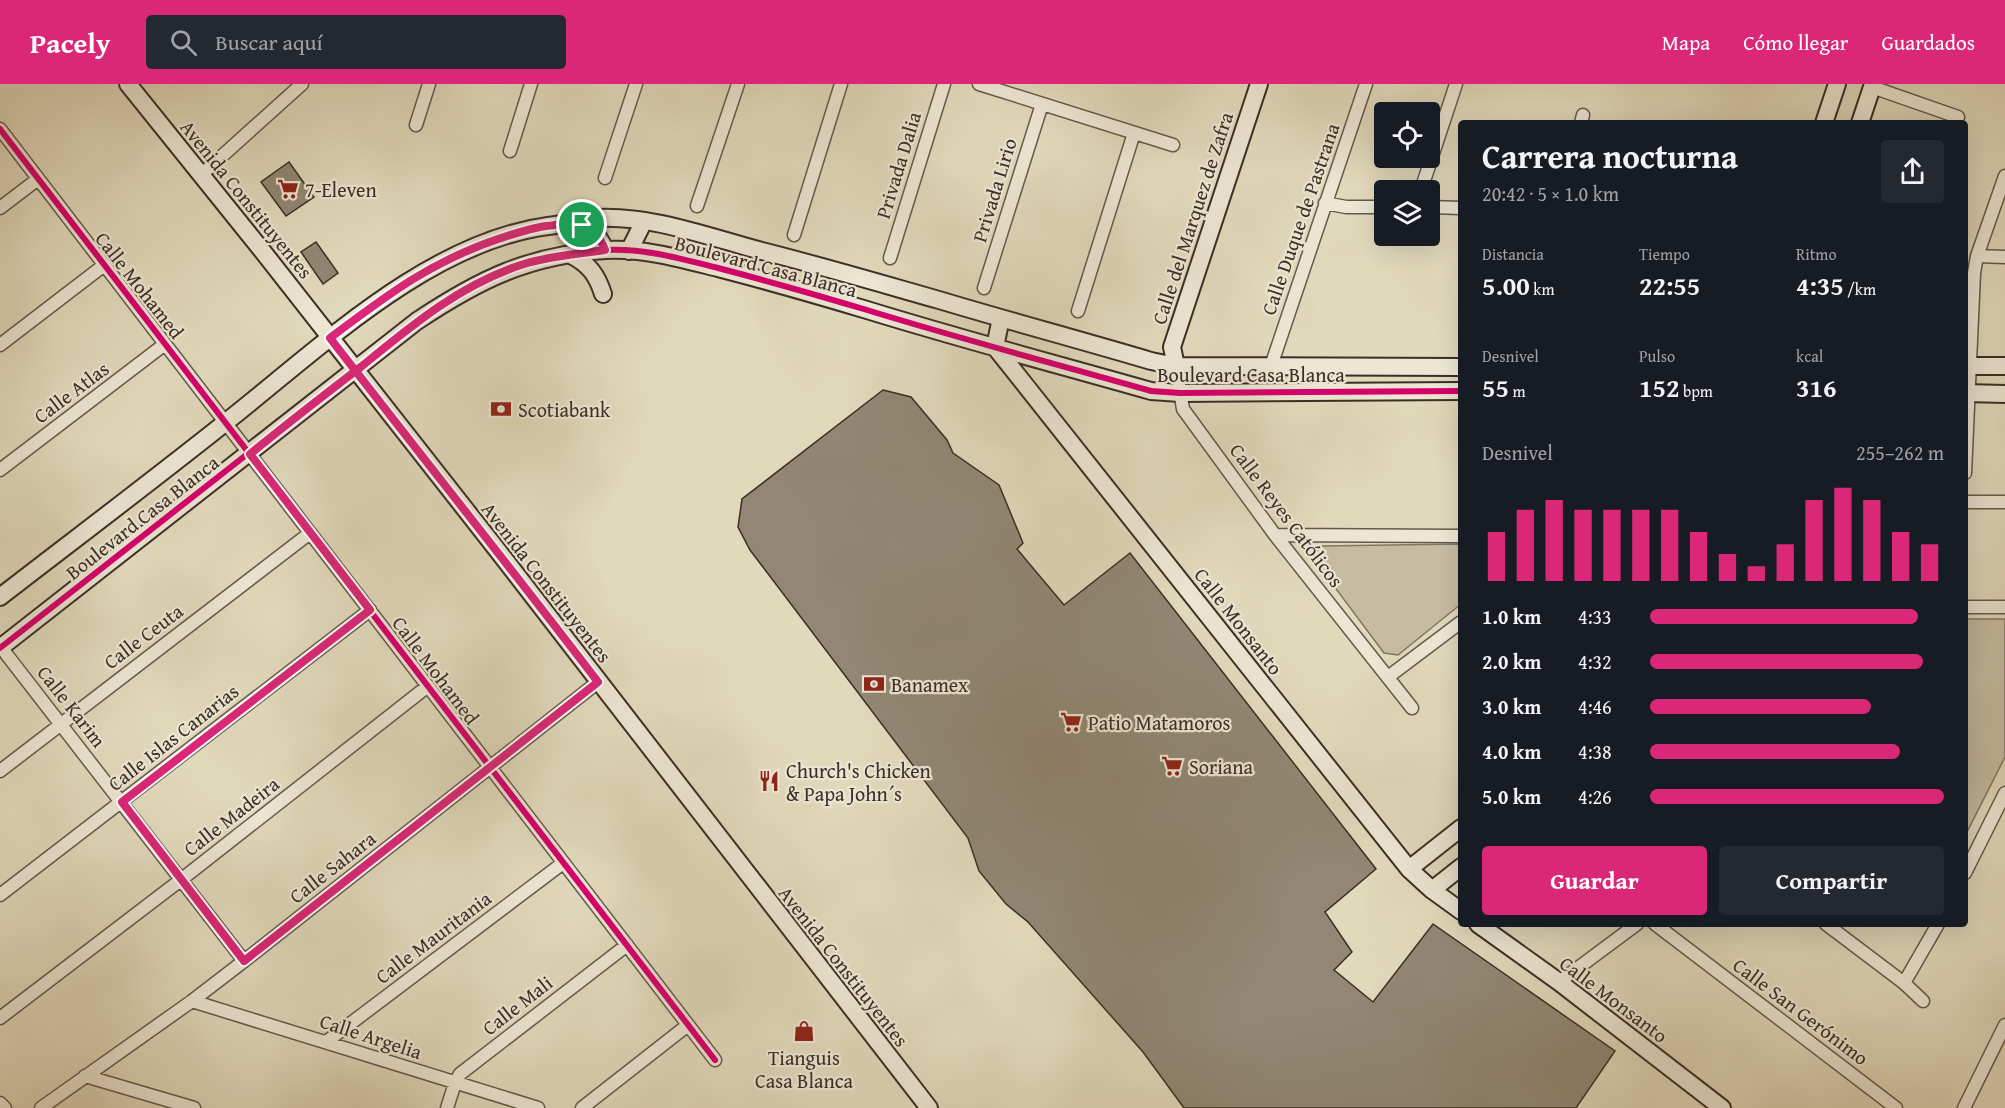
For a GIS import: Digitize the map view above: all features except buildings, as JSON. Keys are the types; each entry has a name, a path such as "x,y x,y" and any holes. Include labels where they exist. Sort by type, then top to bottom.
{"street":[{"name":"Avenida Constituyentes","path":"128,84 356,370 928,1108"},
{"path":"201,174 302,84"},
{"path":"416,125 429,84"},
{"path":"510,151 531,84"},
{"path":"605,178 636,84"},
{"path":"697,206 738,84"},
{"path":"794,235 841,84"},
{"name":"Privada Dalia","path":"890,258 944,84"},
{"path":"979,84 1173,145"},
{"name":"Calle del Marquez de Zafra","path":"1176,366 1172,347 1258,84"},
{"name":"Calle Duque de Pastrana","path":"1271,366 1366,84"},
{"path":"1424,180 1456,84"},
{"path":"1825,120 1837,84"},
{"path":"1861,120 1872,86 1958,117"},
{"name":"Privada Lirio","path":"984,288 1042,104"},
{"name":"Calle Mohamed","path":"0,129 715,1060"},
{"path":"1078,311 1134,133"},
{"path":"1968,353 1977,256 2005,176"},
{"path":"0,208 38,179"},
{"path":"1325,203 1346,207 1374,207"},
{"path":"1440,207 1458,208"},
{"name":"Boulevard Casa Blanca","path":"0,597 401,285 449,259 517,233 568,221 598,218 644,221 788,257 1151,361 1176,366 1458,367"},
{"path":"568,221 594,231 605,250"},
{"path":"629,251 644,221"},
{"name":"Boulevard Casa Blanca","path":"0,647 250,454 417,321 456,295 486,279 525,264 571,255 605,250 682,259 777,283 1151,391 1180,393 1458,392"},
{"path":"571,255 583,261 592,270 603,294"},
{"path":"1977,256 2005,257"},
{"path":"0,345 104,266"},
{"path":"994,347 1001,318"},
{"name":"Calle Atlas","path":"0,470 165,344"},
{"name":"Calle Monsanto","path":"994,347 1409,869 1458,909"},
{"name":"Calle Reyes Católicos","path":"1176,366 1184,409 1275,535 1412,708"},
{"path":"1327,392 1328,366"},
{"path":"1968,366 2005,366"},
{"path":"1968,393 2005,394"},
{"path":"1968,501 2005,502"},
{"name":"Calle Ceuta","path":"0,771 310,533"},
{"path":"1275,535 1458,536"},
{"path":"1968,608 2005,608"},
{"name":"Calle Islas Canarias","path":"0,895 370,610"},
{"path":"1388,677 1458,624"},
{"name":"Calle Karim","path":"0,647 244,961"},
{"name":"Calle Sahara","path":"41,1108 192,1001 598,682"},
{"name":"Calle Madeira","path":"0,1018 428,686"},
{"path":"1968,867 2005,794"},
{"path":"1409,869 1458,830"},
{"name":"Calle Mauritania","path":"326,1042 563,863"},
{"path":"1432,890 1458,869"},
{"name":"Calle Monsanto","path":"1482,927 1559,982 1722,1108"},
{"path":"1559,982 1632,927"},
{"name":"Calle San Gerónimo","path":"1659,927 1896,1108"},
{"path":"1830,927 1923,1000"},
{"path":"1904,983 1936,927"},
{"name":"Calle Mali","path":"447,1108 460,1074 627,945"},
{"name":"Calle Argelia","path":"192,1001 538,1108"},
{"path":"582,1108 688,1025"},
{"path":"1964,1108 2005,1025"},
{"path":"85,1076 194,1108"},
{"path":"0,1103 4,1108"}],"shaded area":[{"path":"1458,544 1458,606 1398,655 1384,653 1316,562 1314,555 1320,546"},
{"path":"1968,619 2005,619 2005,757 1968,830"}],"cycle path":[{"path":"0,129 715,1060"},
{"path":"0,648 417,321 484,281 553,257 620,250 691,261 1151,391 1180,393 1458,391"}],"place":[{"name":"7-Eleven","path":"288,189"},
{"name":"Scotiabank","path":"501,409"},
{"name":"Banamex","path":"874,684"},
{"name":"Patio Matamoros","path":"1071,722"},
{"name":"Soriana","path":"1172,766"},
{"name":"Church's Chicken & Papa John´s","path":"769,781"},
{"name":"Tianguis Casa Blanca","path":"804,1031"}],"route":[{"path":"582,225 568,221 543,226 483,244 459,254 401,285 330,338 356,370 498,552 598,682 244,961 122,802 370,610 250,454 356,370 417,321 456,295 486,279 525,264 605,250 594,231 582,225"}]}
